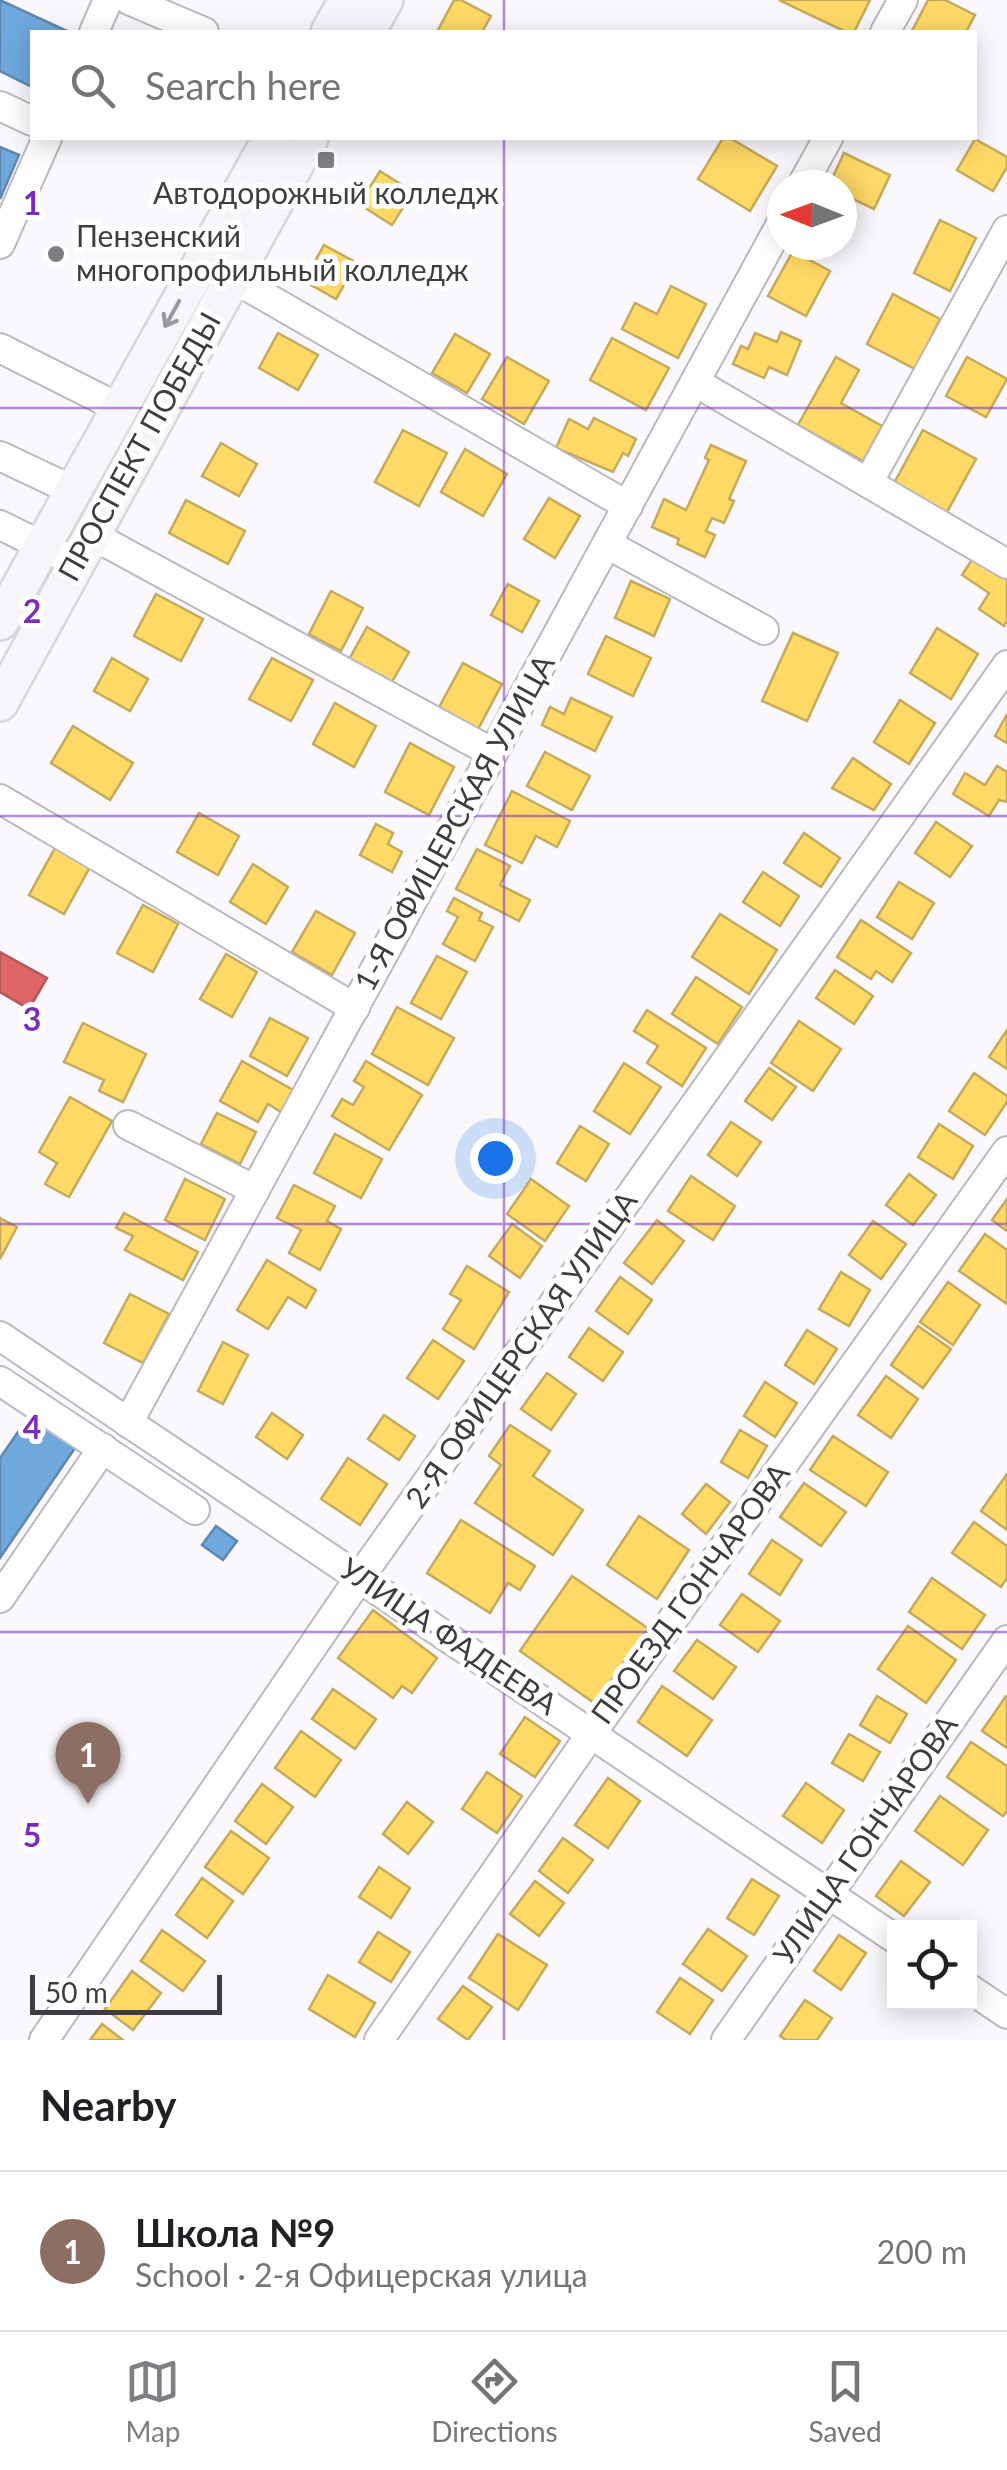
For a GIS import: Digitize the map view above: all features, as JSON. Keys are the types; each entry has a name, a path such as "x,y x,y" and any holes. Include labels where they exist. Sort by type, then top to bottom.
{"main road":[{"path":"330,30 347,0"},
{"path":"368,30 385,0"},
{"name":"ПРОСПЕКТ ПОБЕДЫ","path":"0,622 270,140"},
{"name":"ПРОСПЕКТ ПОБЕДЫ","path":"0,704 309,140"}],"street":[{"path":"95,30 108,0"},
{"path":"129,0 199,30"},
{"path":"886,30 903,0"},
{"path":"0,106 30,120"},
{"path":"0,244 46,140"},
{"path":"810,170 827,140"},
{"path":"868,483 1007,230"},
{"name":"1-Я ОФИЦЕРСКАЯ УЛИЦА","path":"128,1423 767,250"},
{"path":"233,278 628,506"},
{"path":"0,348 120,408"},
{"path":"695,382 1007,564"},
{"path":"0,456 74,490"},
{"path":"0,525 43,546 85,549 493,754"},
{"path":"607,544 764,630"},
{"name":"2-Я ОФИЦЕРСКАЯ УЛИЦА","path":"44,2040 360,1577 1007,665"},
{"path":"0,798 355,1008"},
{"path":"128,1125 256,1190"},
{"name":"ПРОЕЗД ГОНЧАРОВА","path":"379,2040 591,1734 1007,1151"},
{"name":"УЛИЦА ФАДЕЕВА","path":"0,1336 887,1933"},
{"path":"0,1381 195,1510"},
{"path":"0,1598 102,1448"},
{"name":"УЛИЦА ГОНЧАРОВА","path":"726,2040 1007,1640"},
{"path":"977,1994 1007,2014"}],"building: Homes":[{"path":"454,0 491,16 483,30 438,30"},
{"path":"779,0 870,0 855,30 842,30"},
{"path":"928,0 945,0 975,15 967,30 913,30"},
{"path":"722,140 733,140 777,166 767,170 767,183 750,211 698,179"},
{"path":"974,140 1007,157 1007,167 993,191 957,170"},
{"path":"844,153 890,175 874,209 857,201 857,170 836,170"},
{"path":"380,171 413,192 392,225 359,204"},
{"path":"940,220 976,238 950,291 914,273"},
{"path":"324,245 357,263 336,299 304,281"},
{"path":"788,260 810,260 830,271 806,316 768,296"},
{"path":"671,286 706,304 678,358 622,329 635,303 657,314"},
{"path":"893,294 940,319 915,369 867,344"},
{"path":"781,332 801,341 787,375 769,367 764,378 733,364 741,346 748,349 755,333 777,342"},
{"path":"278,333 318,355 298,390 259,368"},
{"path":"455,334 490,354 467,393 432,373"},
{"path":"612,338 669,368 646,410 590,380"},
{"path":"507,357 549,381 524,424 482,399"},
{"path":"836,357 859,370 841,403 882,426 863,461 798,425"},
{"path":"967,357 1007,379 986,417 946,396"},
{"path":"594,418 636,439 628,456 623,453 613,472 556,448 569,419 588,429"},
{"path":"403,430 447,453 419,506 375,482"},
{"path":"923,430 976,459 946,514 893,485"},
{"path":"221,443 257,464 239,496 202,476"},
{"path":"711,445 746,461 729,499 734,501 724,523 712,518 706,531 715,535 705,557 652,527 664,499 686,510 709,460 705,458"},
{"path":"465,449 507,474 483,516 441,492"},
{"path":"549,498 580,516 555,558 524,539"},
{"path":"186,500 245,531 228,564 169,533"},
{"path":"977,552 1007,572 1004,626 979,609 989,593 962,575"},
{"path":"631,581 670,599 654,636 615,618"},
{"path":"508,584 539,601 522,632 491,615"},
{"path":"331,591 363,608 341,651 309,634"},
{"path":"156,594 203,619 181,661 134,636"},
{"path":"367,627 409,652 389,687 347,663"},
{"path":"937,628 978,654 951,699 910,673"},
{"path":"793,633 838,653 807,721 762,701"},
{"path":"606,636 651,658 633,696 588,674"},
{"path":"112,658 148,679 130,711 94,691"},
{"path":"272,658 313,680 291,721 249,699"},
{"path":"463,663 502,684 476,733 437,711"},
{"path":"571,698 612,717 595,751 542,725 550,707 564,714"},
{"path":"900,700 935,723 909,764 874,742"},
{"path":"335,703 376,726 354,767 313,744"},
{"path":"1007,714 1007,743 995,736"},
{"path":"73,726 133,763 110,800 51,763"},
{"path":"410,743 454,767 429,815 385,792"},
{"path":"545,752 590,776 572,810 527,786"},
{"path":"853,758 891,784 874,810 832,788"},
{"path":"997,766 1007,772 1007,802 999,800 989,816 953,794 965,773 985,785"},
{"path":"512,791 570,821 557,847 536,836 522,863 485,845"},
{"path":"199,813 239,836 218,875 177,852"},
{"path":"936,822 972,846 950,877 915,853"},
{"path":"376,824 393,833 388,844 402,852 392,872 360,855"},
{"path":"804,833 840,858 821,887 784,863"},
{"path":"55,848 90,867 64,914 29,895"},
{"path":"477,849 510,866 500,885 530,900 519,921 456,889"},
{"path":"253,864 288,887 266,924 230,902"},
{"path":"763,872 799,896 780,926 743,902"},
{"path":"899,882 934,903 912,939 877,917"},
{"path":"454,898 482,913 479,920 493,927 475,961 443,944 458,917 447,911"},
{"path":"143,905 178,924 153,972 117,953"},
{"path":"316,911 355,933 332,975 292,952"},
{"path":"720,914 777,950 749,994 692,957"},
{"path":"861,920 911,953 892,982 876,971 871,979 837,957"},
{"path":"226,954 257,972 232,1017 200,999"},
{"path":"437,956 467,972 441,1019 411,1003"},
{"path":"835,970 873,996 854,1024 816,998"},
{"path":"696,977 742,1007 718,1044 672,1014"},
{"path":"397,1007 454,1038 428,1085 372,1054"},
{"path":"647,1010 706,1048 682,1086 647,1063 658,1046 634,1031"},
{"path":"270,1018 308,1038 287,1076 250,1056"},
{"path":"799,1021 841,1049 813,1091 771,1063"},
{"path":"83,1023 146,1054 123,1102 99,1091 104,1080 64,1062"},
{"path":"1007,1030 1007,1069 989,1057"},
{"path":"242,1061 293,1090 281,1112 268,1104 258,1122 220,1101"},
{"path":"366,1061 422,1095 389,1150 332,1116 342,1099 353,1105 364,1087 354,1081"},
{"path":"624,1063 661,1087 630,1134 594,1111"},
{"path":"769,1068 796,1087 772,1120 745,1101"},
{"path":"974,1073 1007,1096 985,1135 949,1111"},
{"path":"70,1097 112,1121 69,1197 45,1184 57,1163 39,1152"},
{"path":"217,1113 256,1132 240,1164 201,1144"},
{"path":"731,1122 761,1142 737,1176 708,1155"},
{"path":"939,1124 973,1146 953,1179 918,1157"},
{"path":"580,1126 609,1144 586,1181 557,1163"},
{"path":"335,1134 382,1159 361,1198 314,1173"},
{"path":"909,1174 936,1195 913,1225 886,1205"},
{"path":"691,1176 735,1206 713,1240 668,1211"},
{"path":"185,1179 225,1199 205,1240 165,1220"},
{"path":"531,1179 569,1206 545,1241 507,1214"},
{"path":"294,1185 335,1206 327,1221 341,1229 320,1270 289,1253 301,1230 277,1218"},
{"path":"1007,1199 1007,1231 992,1220"},
{"path":"124,1213 198,1252 183,1280 125,1250 133,1236 116,1228"},
{"path":"0,1218 17,1227 0,1259"},
{"path":"657,1220 684,1241 652,1284 624,1263"},
{"path":"873,1221 906,1244 881,1279 849,1255"},
{"path":"512,1224 542,1246 520,1278 489,1256"},
{"path":"985,1234 1007,1250 1007,1304 959,1271"},
{"path":"267,1260 316,1290 306,1308 288,1297 268,1329 237,1310"},
{"path":"467,1266 509,1292 474,1349 443,1329 461,1300 450,1294"},
{"path":"841,1272 870,1290 849,1326 819,1309"},
{"path":"620,1277 652,1300 628,1334 596,1311"},
{"path":"948,1282 980,1305 953,1345 920,1322"},
{"path":"130,1294 169,1314 143,1363 104,1343"},
{"path":"918,1326 951,1349 923,1388 891,1365"},
{"path":"589,1328 623,1352 603,1381 569,1357"},
{"path":"807,1330 837,1349 814,1384 785,1365"},
{"path":"433,1340 464,1361 438,1399 407,1378"},
{"path":"223,1342 248,1355 223,1404 198,1391"},
{"path":"547,1373 576,1394 551,1430 521,1409"},
{"path":"886,1376 918,1399 891,1438 858,1415"},
{"path":"765,1382 797,1403 775,1437 744,1416"},
{"path":"272,1413 303,1435 287,1459 256,1437"},
{"path":"384,1415 415,1436 399,1460 368,1439"},
{"path":"510,1425 550,1451 533,1476 583,1510 553,1555 475,1503 501,1465 489,1456"},
{"path":"740,1430 767,1446 748,1478 721,1462"},
{"path":"833,1436 888,1472 866,1506 810,1470"},
{"path":"348,1458 387,1484 360,1525 321,1499"},
{"path":"1007,1474 1007,1530 981,1511"},
{"path":"804,1483 846,1512 821,1546 780,1517"},
{"path":"706,1484 730,1502 706,1534 682,1514"},
{"path":"639,1516 689,1550 657,1599 607,1565"},
{"path":"461,1520 535,1566 520,1590 508,1583 490,1613 427,1573"},
{"path":"974,1522 1007,1546 1007,1578 1001,1587 952,1553"},
{"path":"772,1540 802,1560 780,1595 749,1574"},
{"path":"572,1576 649,1629 597,1705 520,1651"},
{"path":"932,1578 985,1615 962,1649 909,1612"},
{"path":"742,1594 780,1621 758,1652 720,1625"},
{"path":"373,1610 437,1658 412,1693 402,1686 393,1698 338,1658"},
{"path":"908,1626 956,1660 926,1703 878,1669"},
{"path":"697,1640 736,1667 713,1699 674,1671"},
{"path":"662,1686 712,1720 687,1756 638,1722"},
{"path":"333,1689 376,1719 355,1749 312,1719"},
{"path":"877,1696 907,1714 890,1743 860,1725"},
{"path":"1007,1696 1007,1748 982,1731"},
{"path":"525,1717 560,1741 535,1777 500,1754"},
{"path":"301,1731 341,1760 315,1797 275,1768"},
{"path":"849,1734 880,1752 863,1781 832,1763"},
{"path":"971,1742 1007,1766 1007,1811 1003,1816 947,1777"},
{"path":"487,1772 522,1796 497,1833 462,1809"},
{"path":"608,1778 640,1801 608,1848 575,1825"},
{"path":"806,1783 844,1810 822,1843 783,1816"},
{"path":"262,1784 293,1807 266,1844 235,1821"},
{"path":"940,1796 988,1830 963,1865 915,1831"},
{"path":"407,1802 433,1822 408,1854 383,1834"},
{"path":"231,1831 269,1858 243,1894 205,1867"},
{"path":"563,1838 593,1860 568,1893 539,1871"},
{"path":"901,1861 930,1882 904,1916 876,1896"},
{"path":"379,1867 410,1888 391,1918 359,1897"},
{"path":"202,1878 233,1901 207,1938 176,1915"},
{"path":"752,1879 779,1896 754,1935 727,1918"},
{"path":"535,1881 564,1903 539,1936 510,1914"},
{"path":"708,1929 747,1956 722,1991 683,1964"},
{"path":"162,1930 205,1961 183,1991 141,1961"},
{"path":"378,1932 410,1952 391,1982 359,1962"},
{"path":"498,1934 547,1965 518,2010 469,1978"},
{"path":"839,1935 866,1953 841,1990 814,1971"},
{"path":"132,1971 161,1993 133,2030 105,2009"},
{"path":"328,1975 375,2003 355,2037 309,2009"},
{"path":"680,1978 713,2000 690,2034 657,2012"},
{"path":"463,1986 492,2007 468,2040 438,2019"},
{"path":"805,2000 832,2018 817,2040 786,2040 780,2036"},
{"path":"102,2024 123,2040 90,2040"}],"building: Shops":[{"path":"0,952 47,978 29,1009 0,992"}],"building: Schools":[{"path":"0,0 65,30 30,30 30,86 0,71"},
{"path":"0,147 19,155 0,199"},
{"path":"31,1413 77,1445 0,1558 0,1458"},
{"path":"216,1526 237,1541 223,1560 202,1545"}],"place":[{"name":"Автодорожный колледж","path":"326,160"},
{"name":"Пензенский многопрофильный колледж","path":"56,254"},
{"name":"Школа №9","path":"88,1804"}]}
